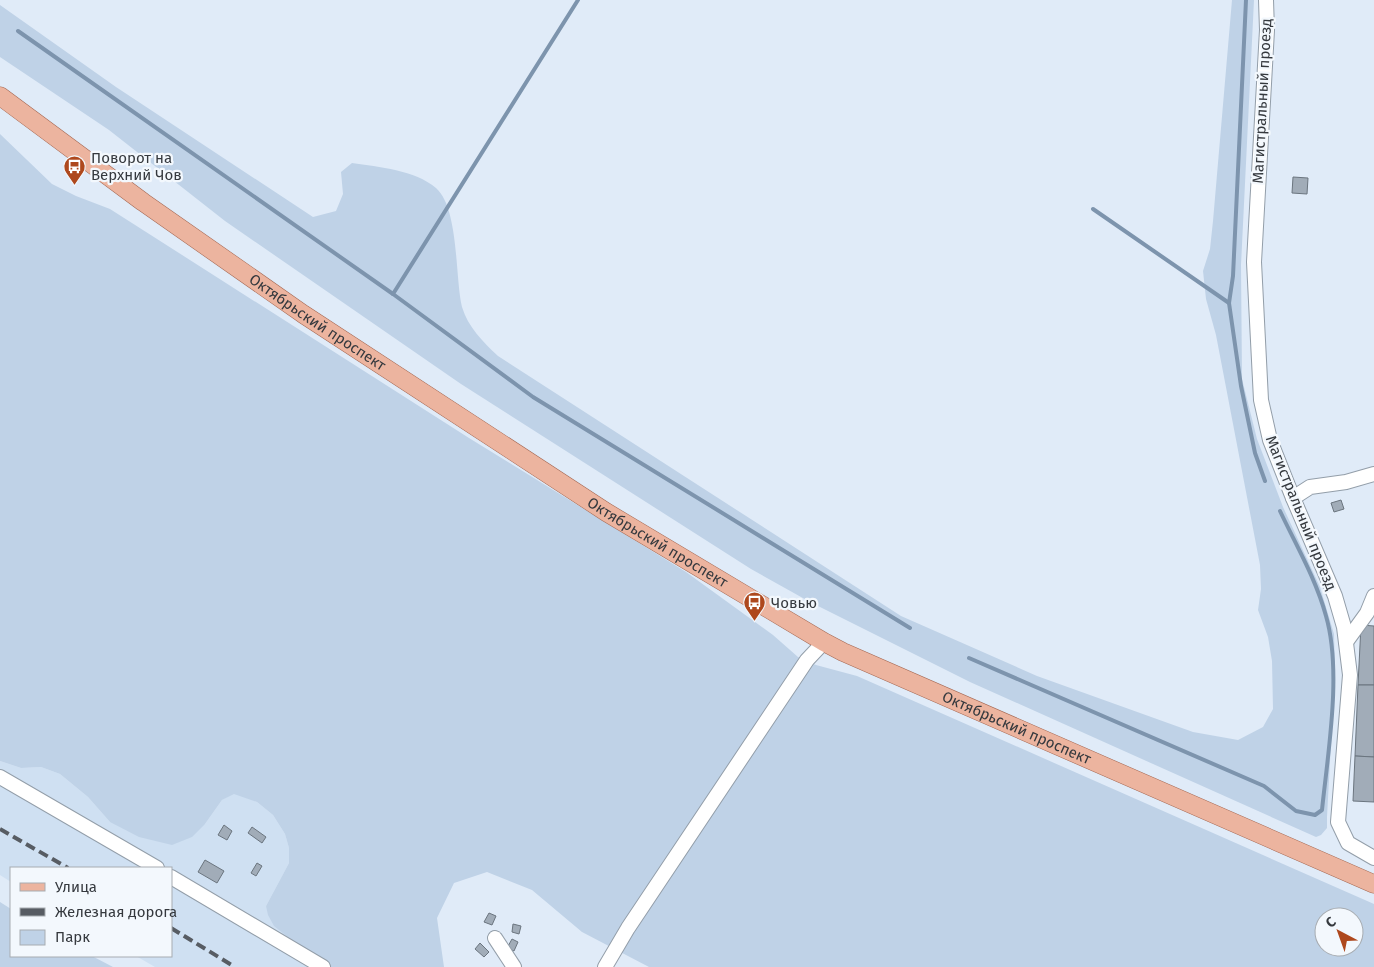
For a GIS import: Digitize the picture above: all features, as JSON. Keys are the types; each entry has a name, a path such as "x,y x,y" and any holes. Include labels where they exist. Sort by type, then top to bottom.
{"main road":[{"name":"Октябрьский проспект","path":"0,96 143,202 303,314 606,512 824,642 1373,881"}],"street":[{"name":"Магистральный проезд","path":"1266,0 1254,262 1261,400 1270,440 1335,596 1344,627 1350,674 1338,822 1348,843 1374,858"},
{"path":"1293,498 1310,488 1346,482 1374,474"},
{"path":"1346,642 1367,613 1374,596"},
{"path":"605,967 628,928 807,660 824,642"},
{"path":"0,777 155,867"},
{"path":"172,877 323,967"},
{"path":"495,938 514,967"}],"shaded area":[{"path":"0,761 21,768 41,767 60,774 88,797 110,822 205,824 222,800 234,793 257,802 273,815 285,834 289,848 289,863 266,906 309,954 330,967 155,967 138,957 172,957 172,867 10,867 10,881 0,875"}],"green space":[{"path":"1232,0 1254,0 1241,265 1242,379 1257,439 1283,507 1320,587 1334,634 1335,668 1327,828 1321,835 1316,837 970,682 810,602 751,569 461,384 225,221 109,130 0,57 0,5 116,87 313,217 336,211 343,194 341,172 352,163 396,170 418,177 436,188 449,211 455,244 462,307 468,321 477,334 498,356 901,616 1037,676 1193,732 1238,740 1263,727 1273,709 1272,661 1268,637 1258,610 1261,589 1260,565 1216,335 1206,299 1203,271 1210,249 1213,221"},
{"path":"0,134 52,184 76,196 110,209 469,438 686,572 773,635 798,657 816,665 857,676 1374,904 1374,967 649,967 582,932 532,890 487,872 454,883 437,918 444,967 330,967 309,954 274,926 268,915 266,906 289,863 289,848 285,834 273,815 257,802 234,794 222,800 205,824 192,837 172,845 139,837 110,822 88,797 60,774 41,767 21,768 0,761"},
{"path":"0,902 10,908 10,957 94,957 113,967 0,967"}],"building":[{"path":"1293,177 1308,178 1307,194 1292,193"},
{"path":"1341,500 1344,509 1334,512 1331,503"},
{"path":"1361,625 1374,626 1374,685 1358,685"},
{"path":"1358,685 1374,685 1374,757 1355,756"},
{"path":"1355,756 1374,757 1374,802 1353,801"},
{"path":"224,825 232,831 227,840 218,835"},
{"path":"252,827 266,837 262,843 248,833"},
{"path":"205,860 224,871 217,883 198,872"},
{"path":"257,863 262,866 256,876 251,873"},
{"path":"489,913 496,916 492,925 484,922"},
{"path":"513,924 521,926 519,934 512,932"},
{"path":"512,939 518,942 514,951 507,948"},
{"path":"480,943 489,952 484,957 475,949"}],"waterway":[{"path":"393,294 578,0"},
{"path":"1246,0 1233,276 1229,303 1241,386 1255,453 1265,481"},
{"path":"18,31 393,294 533,397 910,628"},
{"path":"1093,209 1229,303"},
{"path":"969,658 1264,786 1296,811 1315,815 1322,810 1330,738 1333,686 1331,638 1317,589 1280,511"}],"railway":[{"path":"0,829 66,867"},
{"path":"172,929 235,967"}],"place":[{"name":"Поворот на Верхний Чов","path":"75,186"},
{"name":"Човью","path":"755,622"}]}
